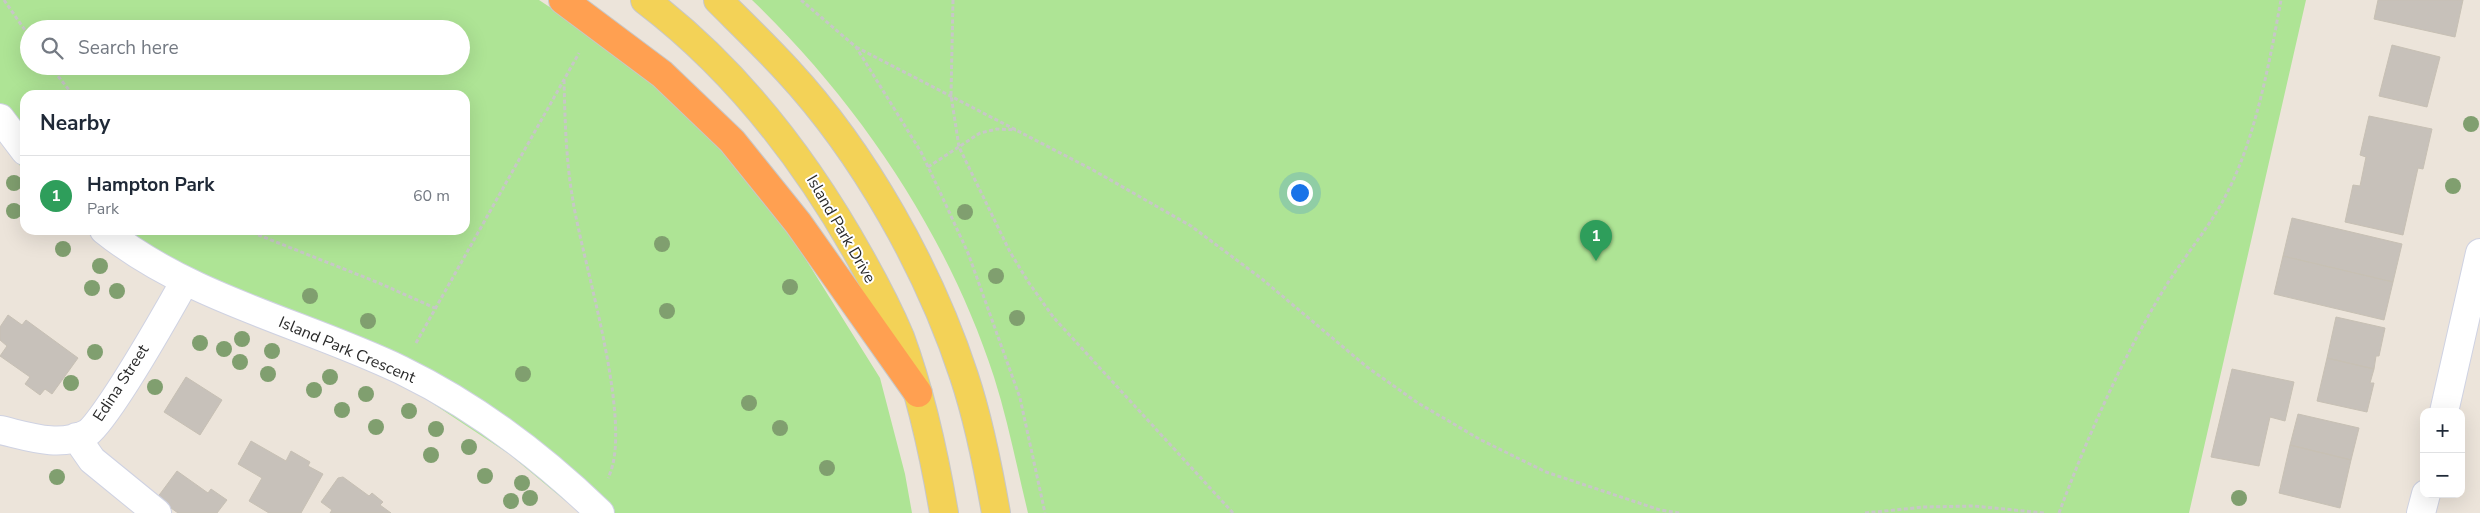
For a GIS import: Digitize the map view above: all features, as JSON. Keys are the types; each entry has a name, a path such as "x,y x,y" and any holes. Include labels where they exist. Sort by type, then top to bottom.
{"highway":[{"path":"562,0 662,74 732,141 804,230 918,392"}],"main road":[{"name":"Island Park Drive","path":"645,0 689,36 765,115 794,151 840,222 871,278 899,336 918,392 944,513"},
{"path":"718,0 788,70 821,110 848,148 903,236 928,286 964,376 977,419 996,513"}],"street":[{"path":"0,118 20,144"},
{"name":"Island Park Crescent","path":"111,235 140,256 185,281 400,370 504,434 597,510"},
{"path":"2445,408 2480,253"},
{"name":"Edina Street","path":"76,438 87,434 108,407 185,281"},
{"path":"0,430 43,441 76,438 92,460 158,513"},
{"path":"2421,513 2425,498"}],"path":[{"path":"4,0 20,23"},
{"path":"802,0 856,47 1093,170 1191,226 1262,279 1367,367 1418,403 1482,440 1546,472 1651,507 1680,513"},
{"path":"953,0 951,95 959,147 1010,252 1029,284 1054,318 1233,513"},
{"path":"2059,513 2099,416 2132,345 2162,292 2208,227 2230,189 2261,95 2281,0"},
{"path":"400,370 583,46"},
{"path":"856,47 891,102 928,168 968,253 1016,389 1031,443 1045,513"},
{"path":"57,75 69,90"},
{"path":"564,80 566,140 573,202 611,385 616,422 616,450 612,470 597,510"},
{"path":"928,168 980,133 997,130 1017,130"},
{"path":"259,235 379,282 436,308"},
{"path":"1865,513 1924,507 1974,506 2044,513"}],"green space":[{"path":"0,0 539,0 586,31 652,83 721,150 788,231 880,378 905,474 912,513 580,513 509,454 429,401 390,379 130,265 90,235 470,235 470,90 20,90 20,166 0,141"},
{"path":"752,0 2306,0 2189,513 1028,513 994,377 975,324 952,273 925,222 896,174 828,82"}],"building":[{"path":"2378,0 2463,0 2455,37 2374,19"},
{"path":"2392,45 2440,57 2427,107 2379,96"},
{"path":"2369,116 2432,129 2423,169 2418,168 2403,235 2345,222 2353,185 2360,186 2366,157 2360,155"},
{"path":"2292,218 2402,244 2393,282 2283,256"},
{"path":"2283,256 2393,282 2384,320 2274,294"},
{"path":"8,315 22,325 26,320 78,358 52,394 45,389 40,395 25,384 30,377 0,356 7,346 0,340 0,327"},
{"path":"2336,317 2385,328 2374,369 2327,358"},
{"path":"2327,358 2374,369 2370,383 2374,383 2367,412 2317,401"},
{"path":"2232,369 2294,382 2285,421 2270,417 2259,466 2211,457"},
{"path":"186,377 222,400 200,435 164,412"},
{"path":"2298,414 2359,428 2351,460 2290,445"},
{"path":"251,441 286,461 291,451 310,462 308,466 323,474 301,513 269,513 249,501 262,478 238,464"},
{"path":"2290,445 2351,460 2340,508 2279,493"},
{"path":"177,471 208,493 211,489 227,500 217,513 178,513 157,498"},
{"path":"343,477 369,496 372,493 383,502 380,505 391,513 330,513 332,510 321,502 338,478"}],"place":[{"name":"Hampton Park","path":"1596,261"}]}
